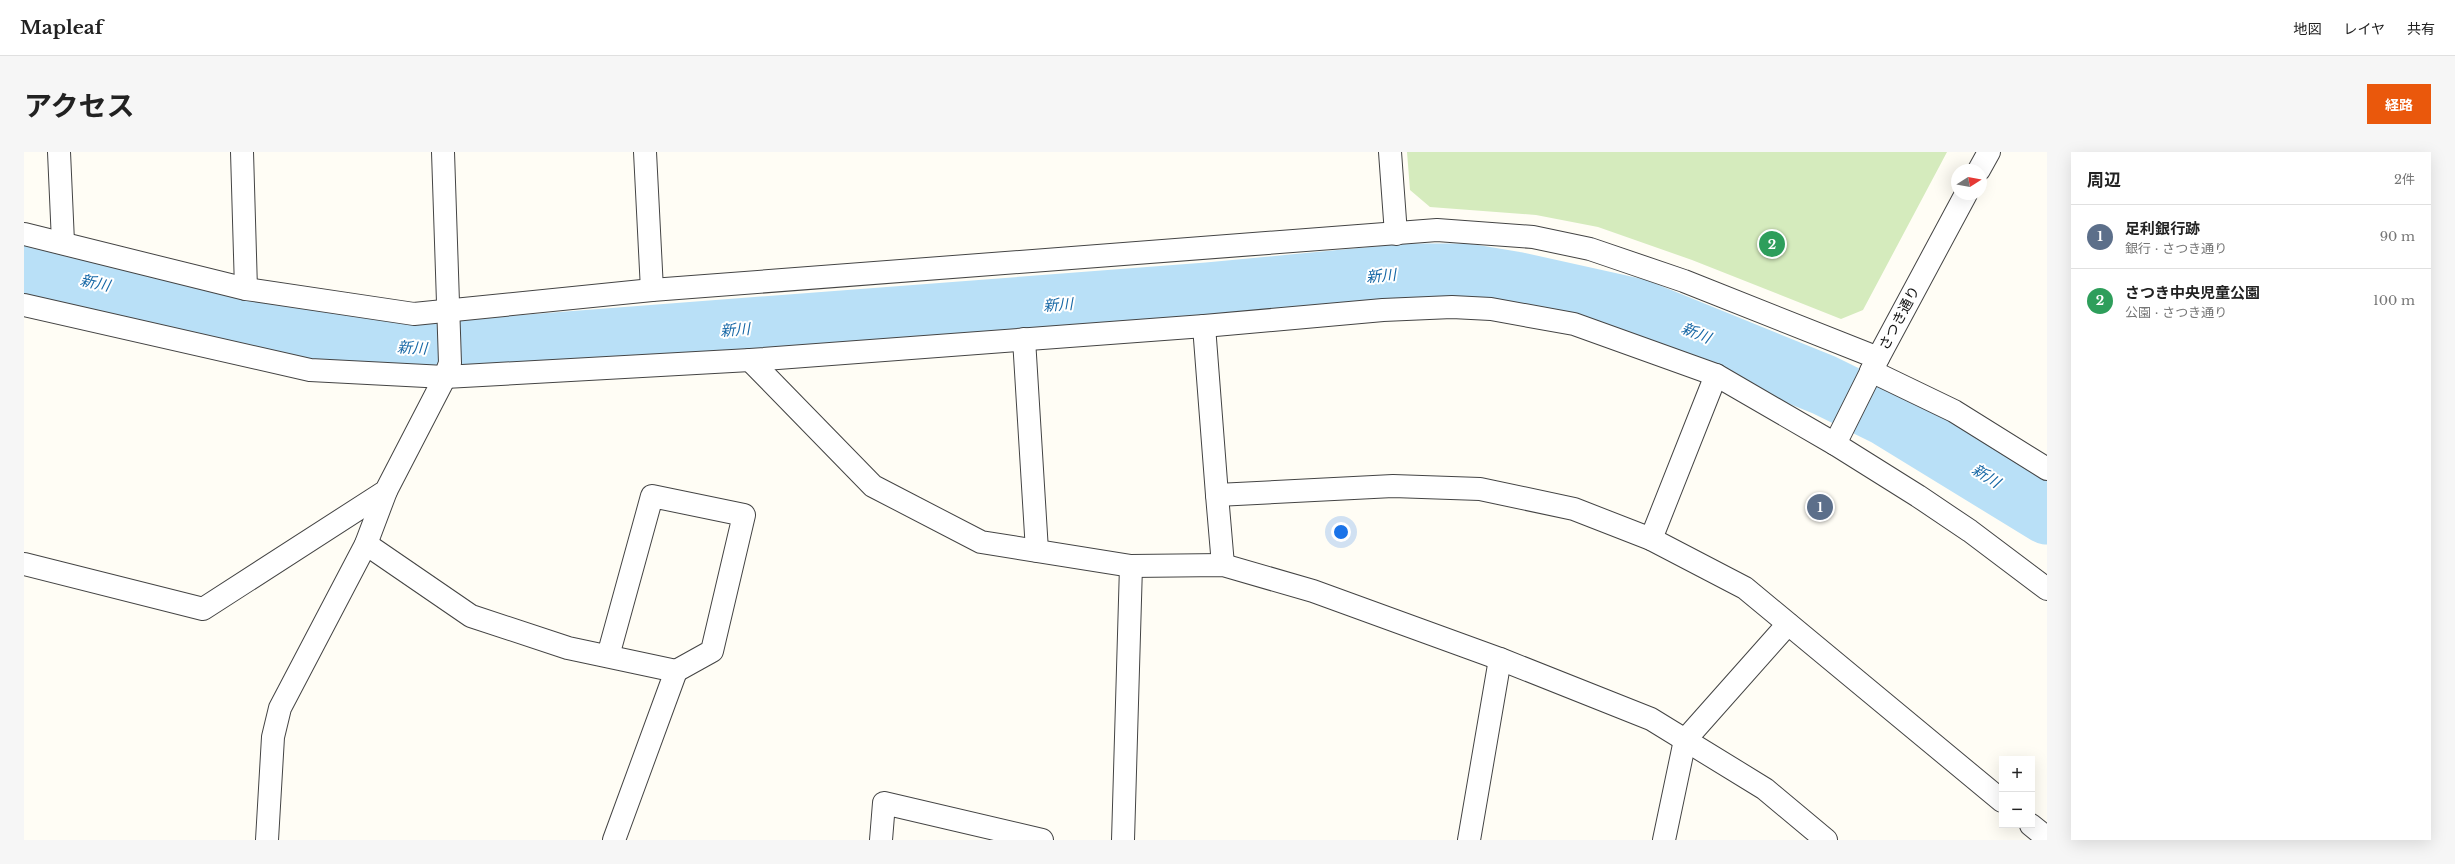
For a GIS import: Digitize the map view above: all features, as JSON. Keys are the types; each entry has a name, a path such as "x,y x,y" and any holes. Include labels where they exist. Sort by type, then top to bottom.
{"street":[{"path":"59,152 63,242"},
{"path":"242,152 246,289"},
{"path":"267,840 273,737 280,708 366,544 386,491 448,370 450,310 443,152"},
{"path":"645,152 652,290"},
{"path":"1390,152 1396,234"},
{"path":"1982,164 1989,152"},
{"name":"さつき通り","path":"1835,444 1871,372 1963,200"},
{"path":"24,234 63,242 246,289 414,314 652,290 1437,230 1469,231 1533,237 1590,249 1684,281 1871,372 1954,410 2045,464"},
{"path":"24,305 310,370 448,370 750,360 1204,326 1383,310 1452,307 1491,309 1574,324 1716,376 1835,444 1970,531 2047,589"},
{"path":"1204,326 1223,566"},
{"path":"1024,339 1037,551"},
{"path":"750,360 873,486 981,542 1131,566 1223,566 1313,592 1500,659 1651,719 1765,789 1826,840"},
{"path":"1651,539 1716,376"},
{"path":"1217,495 1393,486 1480,489 1574,509 1651,539 1745,588 1999,799"},
{"path":"24,564 203,609 386,491"},
{"path":"608,656 652,496 744,515 712,650 676,671 614,840"},
{"path":"366,544 471,616 568,648 676,671"},
{"path":"1123,840 1131,566"},
{"path":"1664,840 1685,740 1788,624"},
{"path":"1469,840 1500,659"},
{"path":"881,840 884,803 1042,840"},
{"path":"2035,828 2047,838"}],"green space":[{"path":"1407,152 1947,152 1863,310 1841,319 1692,260 1598,227 1536,215 1430,207 1410,190"}],"waterway":[{"name":"新川","path":"24,268 404,350 502,347 1208,293 1406,274 1467,274 1515,282 1637,309 1824,385 1887,416 2047,514"}],"place":[{"name":"さつき中央児童公園","path":"1772,244"},
{"name":"足利銀行跡","path":"1820,507"}]}
